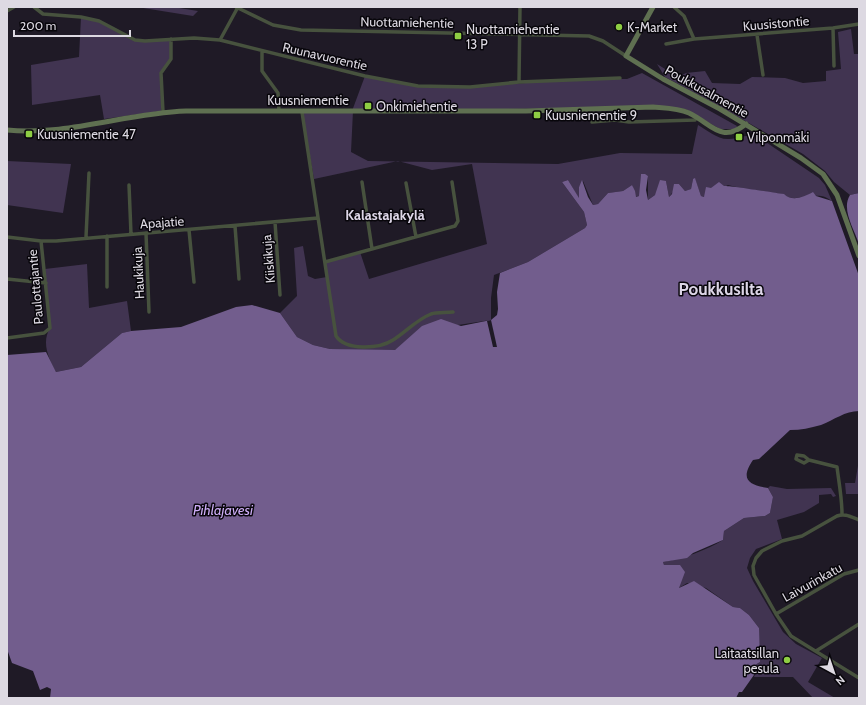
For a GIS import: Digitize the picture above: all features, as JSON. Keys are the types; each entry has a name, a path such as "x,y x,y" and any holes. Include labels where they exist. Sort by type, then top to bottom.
{"street":[{"path":"7,11 14,7"},
{"name":"Ruunavuorentie","path":"34,7 44,14 81,17 99,21 135,40 220,40 262,52 418,86 470,87 519,82 620,78"},
{"path":"220,40 238,7"},
{"name":"Nuottamiehentie","path":"238,7 272,24 301,30 589,36 603,41 626,56"},
{"path":"519,82 520,7"},
{"path":"626,56 654,7"},
{"path":"674,7 684,16 694,39"},
{"name":"Kuusistontie","path":"666,44 694,39 758,35 859,24"},
{"path":"833,28 834,66"},
{"path":"758,35 763,75"},
{"path":"163,112 161,73 171,59 172,39"},
{"path":"262,52 262,72 278,93 280,111"},
{"name":"Poukkusalmentie","path":"626,56 663,79 746,124 801,158 823,174 837,195 859,256"},
{"name":"Kuusniementie","path":"7,130 38,131 163,112 526,111 653,107 688,112 720,133 727,134 737,131 746,124"},
{"path":"302,112 336,336 341,342 356,347 392,341 412,325 432,314 453,312"},
{"path":"592,122 615,120 629,122 695,120 696,117"},
{"path":"86,237 89,174"},
{"path":"362,182 372,249"},
{"path":"325,262 457,224 452,182"},
{"path":"406,183 416,237"},
{"path":"129,185 131,234"},
{"name":"Apajatie","path":"7,237 41,241 189,230 318,218"},
{"name":"Kiiskikuja","path":"275,222 280,295"},
{"path":"235,226 239,279"},
{"path":"189,230 194,282"},
{"name":"Haukikuja","path":"146,233 150,312"},
{"path":"107,236 107,287"},
{"name":"Paulottajantie","path":"7,338 48,331 50,328 41,241"},
{"path":"7,279 46,283"},
{"path":"809,460 837,467 837,477 842,496 842,514"},
{"path":"859,520 842,514 802,536 782,541 762,551 752,566 754,575 776,614 791,636 859,678"},
{"name":"Laivurinkatu","path":"776,614 844,574 859,570"},
{"path":"816,651 859,624"}],"shaded area":[{"path":"137,7 173,7 198,11 193,16"},
{"path":"81,17 99,21 135,40 171,39 171,59 161,73 161,111 104,119 100,95 32,105 31,65 79,57"},
{"path":"851,29 854,54 859,54 859,193 850,195 834,182 825,171 803,154 665,77 657,64 678,77 686,73 705,71 712,83 740,84 752,77 785,78 803,83 826,81 826,71 841,69 838,32"},
{"path":"642,73 737,126 736,129 720,129 685,109 653,107 353,111 351,152 368,161 396,161 314,179 302,112 352,111 365,76 418,86 470,87 584,79 627,79"},
{"path":"698,125 725,139 757,136 819,178 825,185 832,201 822,196 791,198 783,194 744,189 728,185 704,197 701,196 695,179 693,179 691,189 685,191 679,184 669,197 666,181 655,195 648,200 648,176 641,174 640,196 635,197 632,185 623,191 608,193 598,204 593,205 583,181 579,187 579,199 568,180 562,182 584,212 587,225 585,228 528,262 494,275 491,298 491,320 458,325 395,350 365,351 330,349 313,345 297,337 280,313 297,296 294,248 303,246 308,276 315,279 327,277 325,262 360,252 369,279 487,244 472,164 432,170 400,162 558,164 620,153 692,154"},
{"path":"7,161 71,164 63,213 7,205"},
{"path":"87,264 89,308 127,301 131,331 122,333 81,367 56,372 51,362 46,345 47,334 50,328 45,269"},
{"path":"859,460 859,494 846,494 845,483 855,483"},
{"path":"770,486 787,489 831,488 836,496 833,497 831,494 819,495 819,503 804,512 777,520 782,539 756,549 750,558 747,568 783,632 796,644 822,658 808,682 835,698 813,698 793,677 754,677 756,672 752,667 760,662 759,628 749,615 740,608 733,607 706,588 687,583 679,588 680,565 664,565 663,562 694,554 717,544 723,540 724,531 744,518 765,516 770,513 773,497 768,488"}],"water":[{"name":"Pihlajavesi","path":"641,174 648,176 646,190 648,200 655,195 660,180 666,181 669,197 672,194 674,184 679,184 685,191 691,189 693,179 695,178 701,196 704,197 706,187 711,188 719,182 724,186 784,194 791,198 802,197 813,192 816,196 832,201 859,276 859,411 844,414 821,425 806,429 790,430 759,459 753,460 747,472 748,480 751,483 768,488 773,497 770,513 765,516 744,518 724,531 723,540 693,553 687,558 663,562 664,565 680,565 685,572 679,588 694,581 733,607 740,608 749,615 759,628 760,662 752,667 756,672 742,692 739,692 736,698 50,698 51,689 47,687 40,690 33,671 12,663 7,649 7,355 46,352 56,372 81,367 122,333 181,327 236,307 252,305 280,313 297,337 313,345 330,349 395,350 422,326 441,319 461,326 491,320 497,315 497,292 500,273 528,262 585,228 587,225 584,212 562,182 568,180 579,198 579,187 582,180 588,197 593,205 598,204 608,193 623,191 632,185 636,197 639,196"},
{"path":"859,193 859,244 849,219 847,206 850,195"}],"pier":[{"path":"491,320 497,347 493,347 487,321"}],"place":[{"name":"K-Market","path":"619,27"},
{"name":"Nuottamiehentie 13 P","path":"458,36"},
{"name":"Onkimiehentie","path":"368,106"},
{"name":"Kuusniementie 9","path":"537,115"},
{"name":"Kuusniementie 47","path":"29,134"},
{"name":"Vilponmäki","path":"739,137"},
{"name":"Laitaatsillan pesula","path":"787,660"}],"district":[{"name":"Kalastajakylä","path":"385,215"},
{"name":"Poukkusilta","path":"721,289"}]}
